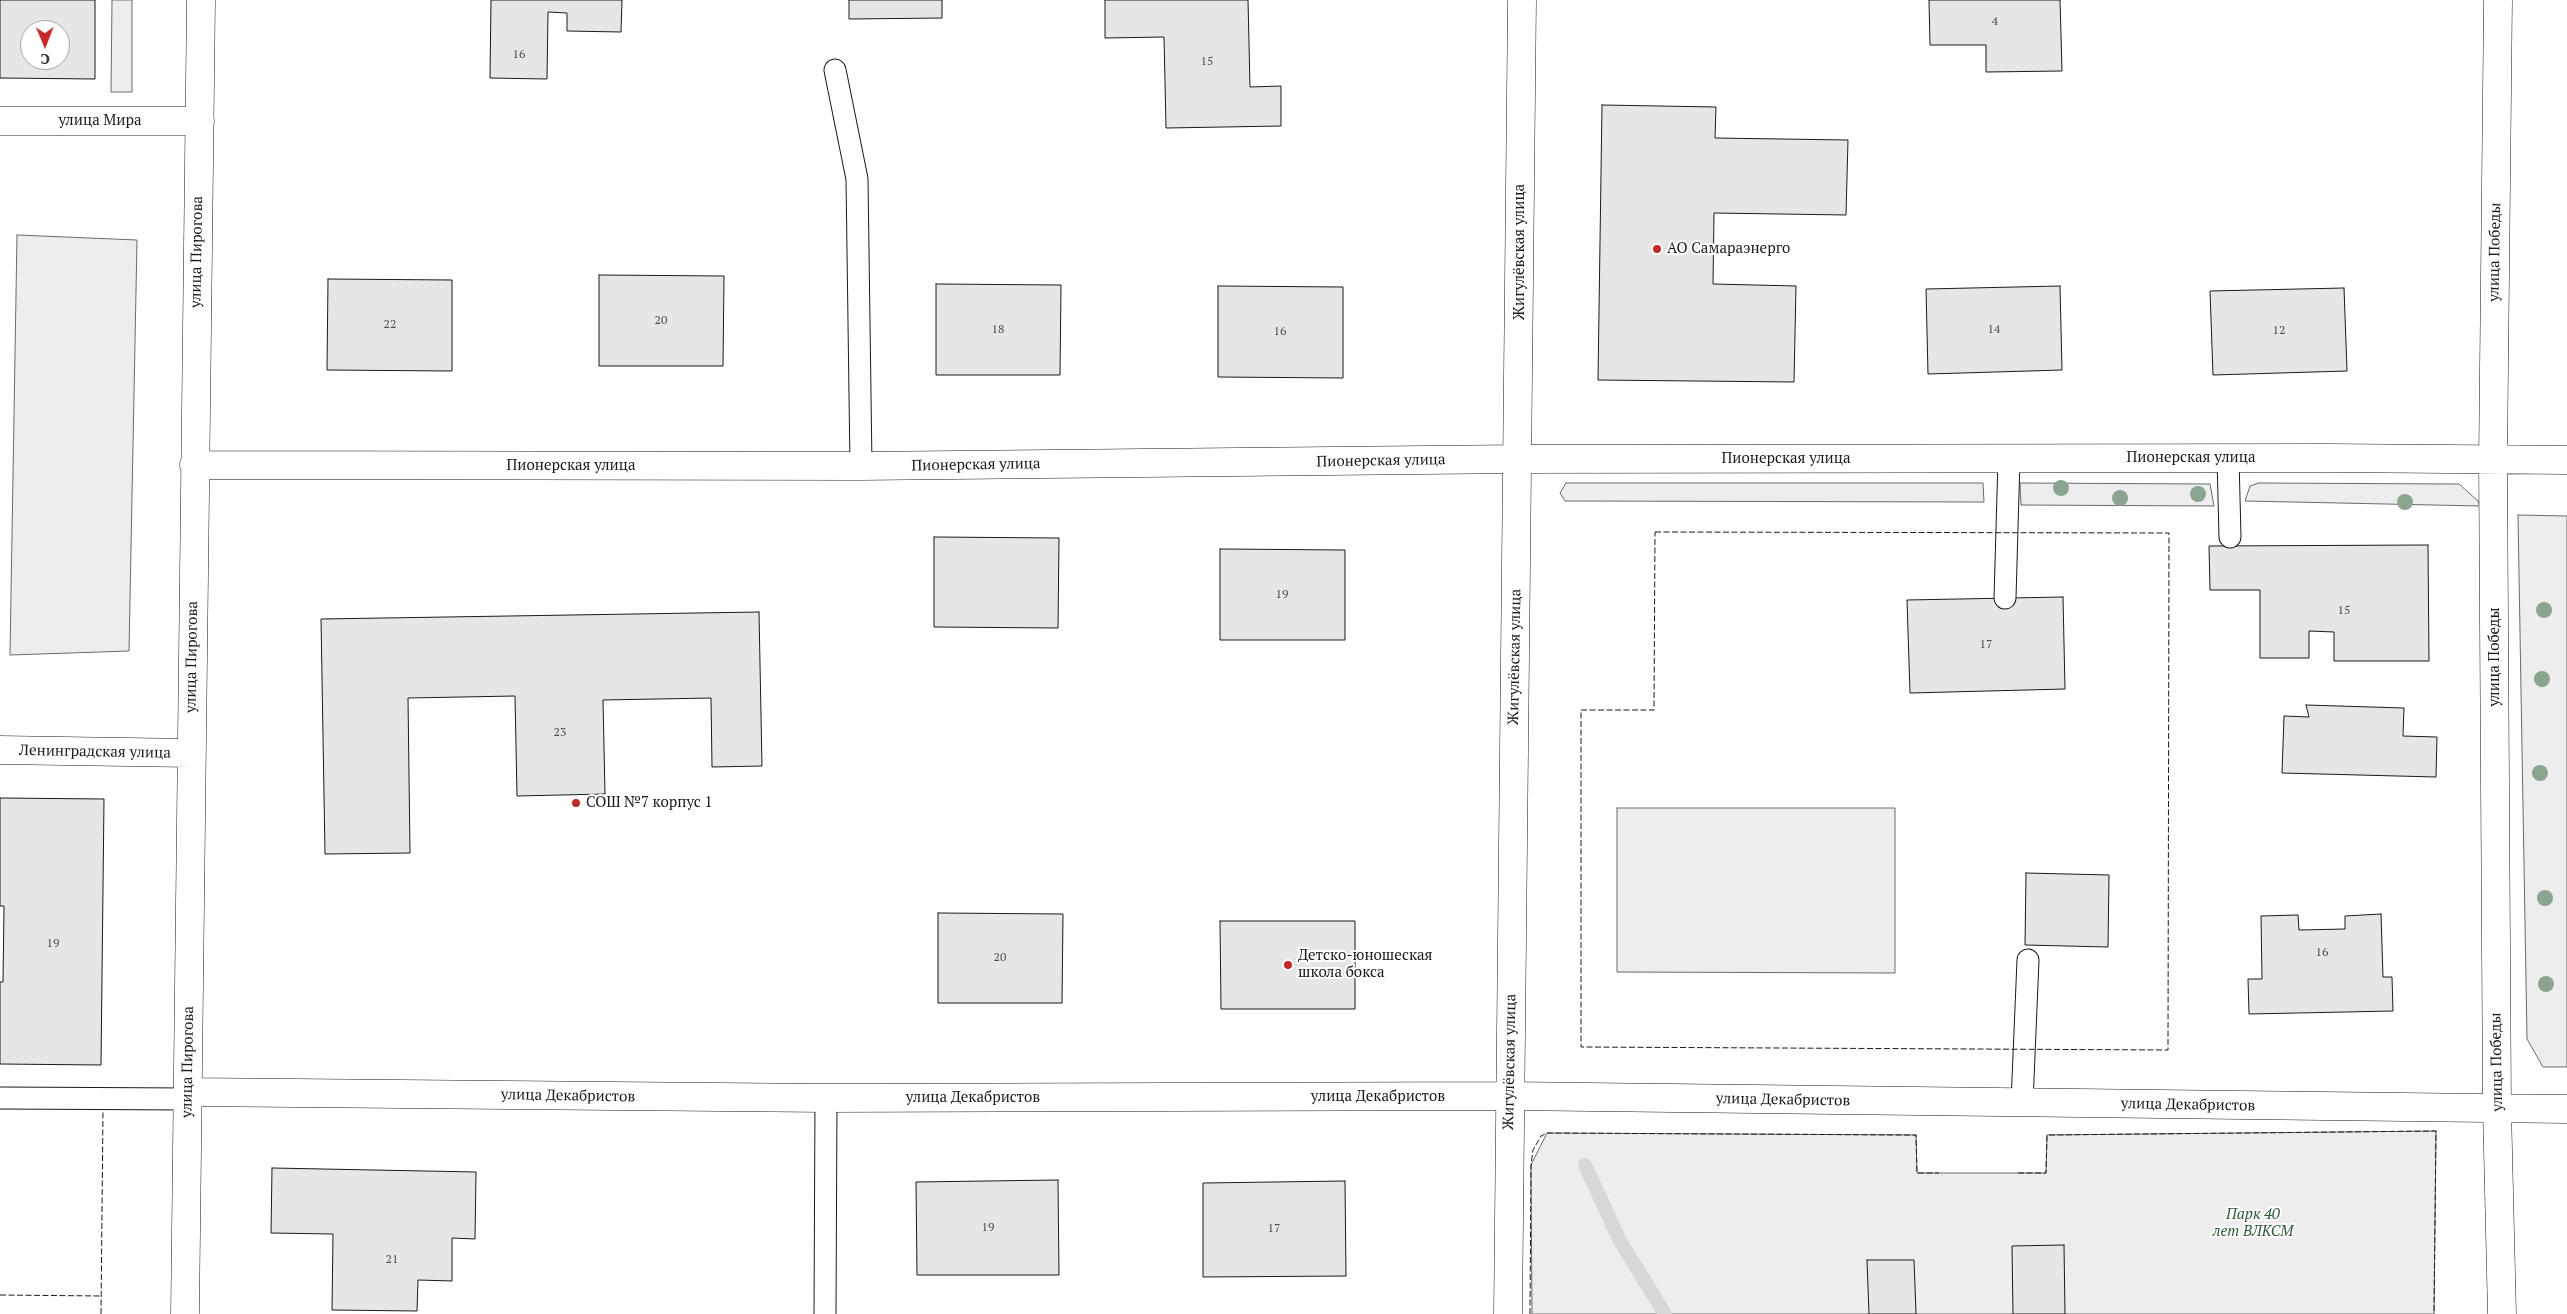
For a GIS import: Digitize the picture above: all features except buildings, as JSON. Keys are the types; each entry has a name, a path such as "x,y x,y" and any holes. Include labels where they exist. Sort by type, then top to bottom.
{"street":[{"name":"улица Пирогова","path":"185,1314 190,753 201,0"},
{"name":"Жигулёвская улица","path":"1508,1314 1522,0"},
{"name":"улица Победы","path":"2498,0 2493,460 2497,1109 2502,1314"},
{"name":"улица Мира","path":"0,120 200,121"},
{"name":"Пионерская улица","path":"194,465 860,466 1518,459 2228,458 2567,460"},
{"name":"Ленинградская улица","path":"0,750 190,753"},
{"name":"улица Декабристов","path":"188,1096 826,1098 1509,1096 2567,1109"}],"lane":[{"path":"835,70 857,179 860,466"},
{"path":"2005,598 2009,458"},
{"path":"2228,458 2230,537"},
{"path":"2022,1103 2028,960"},
{"path":"0,1098 188,1096"},
{"path":"825,1314 826,1098"}],"shaded area":[{"path":"112,0 132,0 132,92 111,92"},
{"path":"17,235 137,240 129,651 10,655"},
{"path":"1566,483 1983,483 1984,502 1565,501 1560,493"},
{"path":"2020,483 2210,484 2214,506 2021,505"},
{"path":"2259,483 2459,484 2478,501 2480,506 2245,501 2250,486"},
{"path":"2518,515 2567,516 2567,1067 2543,1067 2527,1039"},
{"path":"1617,808 1895,808 1895,973 1617,972"},
{"name":"Парк 40 лет ВЛКСМ","path":"2436,1131 2434,1314 1532,1314 1531,1165 1547,1133 1916,1135 1917,1173 2046,1173 2047,1135"}],"waterway":[{"path":"1585,1165 1620,1241 1665,1314"}],"fence":[{"path":"1655,532 2169,533 2168,1050 1581,1047 1581,710 1654,710 1655,532"},
{"path":"101,1314 103,1110"},
{"path":"2018,1173 2046,1173 2047,1135 2436,1131 2434,1314"},
{"path":"1530,1314 1531,1165 1533,1150 1541,1136 1547,1133 1916,1135 1917,1173 1939,1173"},
{"path":"0,1295 101,1296"}],"place":[{"name":"АО Самараэнерго","path":"1657,249"},
{"name":"СОШ №7 корпус 1","path":"576,803"},
{"name":"Детско-юношеская школа бокса","path":"1288,965"}]}
